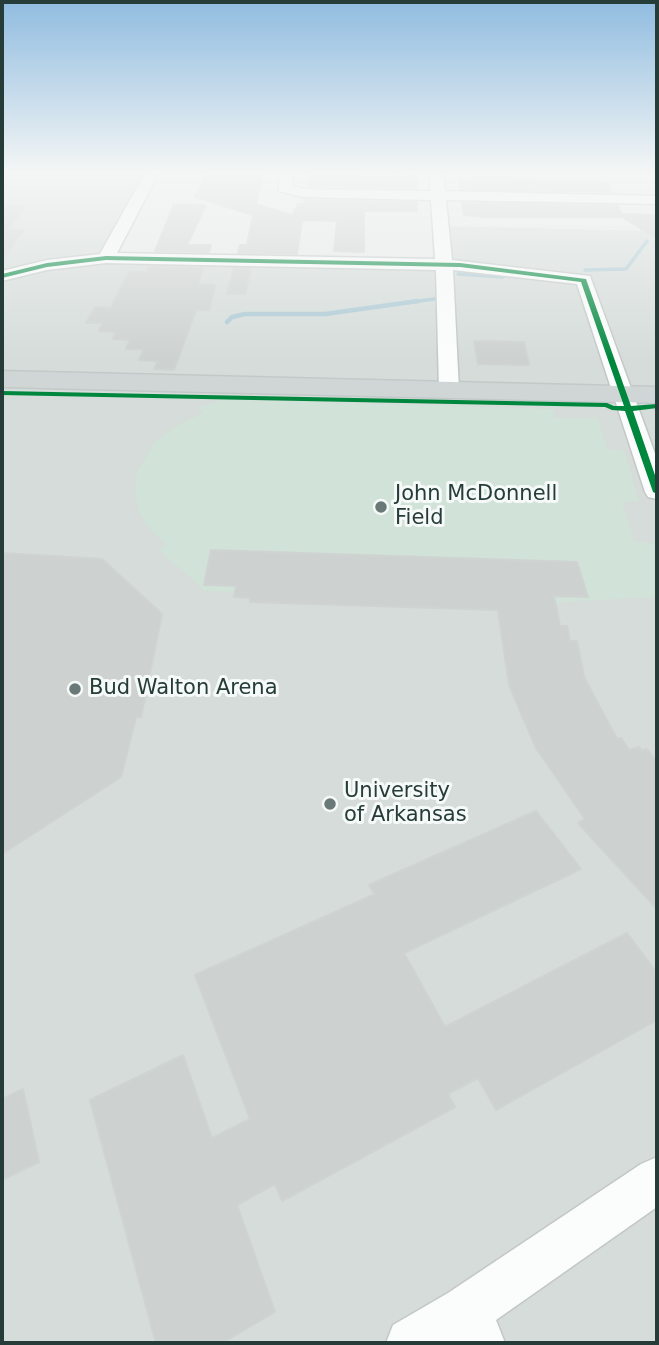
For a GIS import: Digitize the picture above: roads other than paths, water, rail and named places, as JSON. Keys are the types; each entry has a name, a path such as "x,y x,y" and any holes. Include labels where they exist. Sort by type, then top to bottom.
{"main road":[{"path":"2,379 657,395"}],"street":[{"path":"106,258 119,234"},
{"path":"442,234 449,390"},
{"path":"2,276 47,265 106,258 482,266 584,280 657,492"},
{"path":"411,1343 473,1327 657,1180"}],"waterway":[{"path":"585,270 626,269 647,241"},
{"path":"458,274 503,277"},
{"path":"405,303 434,299"},
{"path":"227,322 232,317 245,314 325,314 418,301"}],"place":[{"name":"John McDonnell Field","path":"381,507"},
{"name":"Bud Walton Arena","path":"75,689"},
{"name":"University of Arkansas","path":"330,804"}]}
